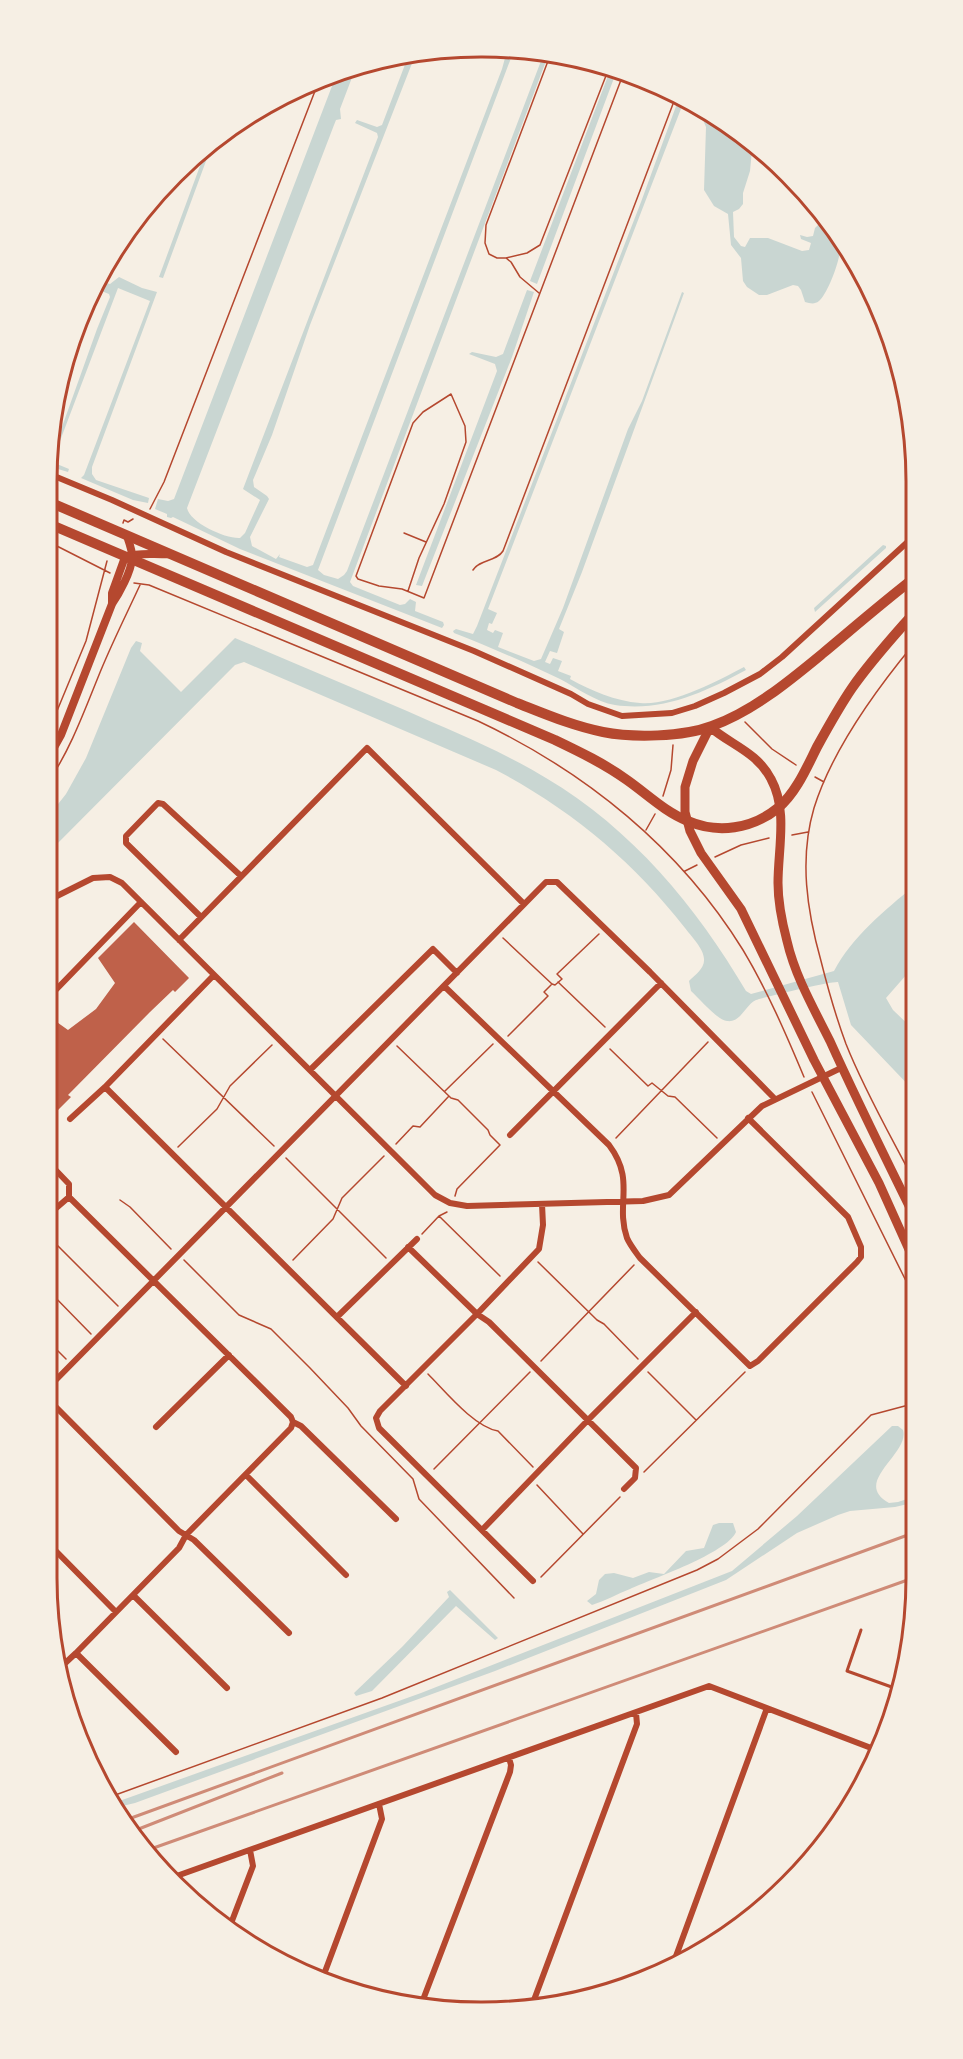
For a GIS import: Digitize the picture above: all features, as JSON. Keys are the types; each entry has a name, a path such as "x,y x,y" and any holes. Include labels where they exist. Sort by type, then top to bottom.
{"highway":[{"path":"57,506 561,721 604,732 673,733 710,727 738,714 777,690 906,585"},
{"path":"57,527 555,740 605,766 687,821 716,829 746,825 765,817 779,807 805,771 852,688 906,622"}],"main road":[{"path":"906,1200 841,1068 799,977 787,944 778,884 779,807 771,779 756,758 740,746 721,737 710,727 693,761 687,780 685,802 692,837 741,909 822,1076 879,1183 906,1243"}],"street":[{"path":"57,477 226,552 474,651 571,694 588,704 622,716 672,713 724,693 760,674 782,657 906,543"},
{"path":"57,742 130,557 127,536"},
{"path":"130,557 141,553 170,554"},
{"path":"179,940 367,748 524,904"},
{"path":"201,917 126,843 126,836 158,803 163,804 241,876"},
{"path":"57,896 93,878 110,877 122,883 435,1195 452,1204 467,1206 624,1202 657,1199 669,1195 762,1106 841,1068"},
{"path":"57,1378 546,882 557,882 775,1099"},
{"path":"57,988 141,902"},
{"path":"310,1070 433,949 457,973"},
{"path":"70,1119 105,1087 214,975"},
{"path":"510,1135 661,983"},
{"path":"444,987 609,1145 619,1159 622,1168 624,1222 630,1245 640,1258 750,1366 758,1361 861,1257 862,1253 848,1217 748,1118"},
{"path":"105,1087 406,1386"},
{"path":"57,1172 69,1184 69,1197 291,1417 293,1422 301,1426 396,1518"},
{"path":"57,1207 69,1197"},
{"path":"533,1581 379,1428 376,1418 380,1411 532,1257 542,1239 542,1204"},
{"path":"337,1317 417,1239"},
{"path":"408,1247 477,1314 489,1322 636,1468 635,1478 624,1490"},
{"path":"482,1530 696,1312"},
{"path":"156,1427 229,1355"},
{"path":"57,1409 179,1531 194,1540 289,1634"},
{"path":"66,1663 134,1595 178,1548 186,1535 291,1428 293,1422"},
{"path":"246,1475 346,1575"},
{"path":"57,1553 116,1612"},
{"path":"134,1595 227,1688"},
{"path":"76,1653 176,1752"},
{"path":"179,1875 709,1686 870,1748"},
{"path":"676,1954 766,1708"},
{"path":"535,1998 637,1724 636,1713"},
{"path":"424,1998 510,1772 509,1758"},
{"path":"325,1972 382,1819 379,1804"},
{"path":"232,1920 253,1866 250,1850"}],"lane":[{"path":"861,1629 846,1671 892,1687"}],"path":[{"path":"547,63 486,225 487,250 497,258 527,253 540,245 606,76"},
{"path":"408,591 444,504 466,442 465,426 451,394 423,412 413,423 356,576 358,579 379,586 408,591 424,598 621,81"},
{"path":"153,503 164,482 315,91"},
{"path":"473,570 476,566 499,557 503,551 673,103"},
{"path":"506,258 512,262 520,277 540,293"},
{"path":"124,520 128,522"},
{"path":"404,533 426,543"},
{"path":"57,547 103,571 140,585 149,585 352,668 508,736 586,783 645,831 684,871 725,923 743,951 906,1281"},
{"path":"57,709 86,641 103,571"},
{"path":"57,768 73,738 140,585"},
{"path":"906,655 854,725 814,808 809,832 806,890 809,915 823,970 846,1044 906,1165"},
{"path":"738,714 772,748 825,783"},
{"path":"645,831 660,804 671,770 673,733"},
{"path":"684,871 741,845 809,832"},
{"path":"498,933 555,985 562,979 557,974 605,928"},
{"path":"558,982 605,1027 609,1048 648,1086 652,1083 662,1092 675,1097 722,1143"},
{"path":"158,1033 391,1263"},
{"path":"609,1145 714,1036"},
{"path":"171,1154 217,1109 230,1086 279,1039"},
{"path":"390,1039 449,1096 458,1100 500,1145 457,1190 447,1212 439,1216 417,1239"},
{"path":"286,1267 333,1219 342,1198 413,1126 420,1126 449,1096"},
{"path":"120,1200 130,1207 239,1315 271,1329 310,1368 348,1408 361,1426 414,1479 419,1500 514,1598"},
{"path":"439,1216 507,1283"},
{"path":"57,1246 123,1311"},
{"path":"532,1257 597,1320 604,1324 696,1420"},
{"path":"57,1300 96,1339"},
{"path":"57,1351 71,1364"},
{"path":"637,1472 646,1471 750,1366"},
{"path":"422,1369 479,1423 490,1430 498,1431 538,1472"},
{"path":"117,1794 382,1698 697,1570 718,1559 758,1529 871,1415 906,1406"},
{"path":"531,1478 583,1535"},
{"path":"533,1581 541,1577 583,1535 622,1495 624,1490"}],"shaded area":[{"path":"505,58 511,58 318,570 324,575 338,579 347,571 541,62 546,62 350,582 353,586 400,605 410,599 416,602 415,611 443,622 442,628 240,549 173,517 167,517 167,514 155,509 158,499 168,501 174,499 333,84 352,78 340,109 341,119 336,120 334,125 187,508 201,524 218,533 240,538 245,533 260,500 243,489 378,137 377,133 355,123 357,120 377,127 382,125 405,64 412,63 310,325 272,435 253,480 254,487 269,499 250,537 252,546 276,559 280,554 279,557 307,567 313,565"},
{"path":"608,77 614,79 537,284 530,281"},
{"path":"676,105 681,107 488,609 497,613 492,624 489,623 487,630 493,633 495,630 503,633 498,647 534,661 541,659 563,608 628,429 642,401 682,292 684,293 559,629 564,632 557,653 550,651 545,662 550,664 553,658 562,661 558,671 571,676 570,679 604,695 640,703 665,701 679,697 744,667 746,670 699,693 650,706 615,705 594,698 560,679 453,631 456,629 473,634 477,626"},
{"path":"703,120 752,154 750,171 743,193 743,204 733,212 734,237 741,246 745,247 750,238 768,238 802,251 809,250 811,243 801,239 800,235 813,236 819,224 840,255 831,282 823,297 817,302 805,302 798,286 793,285 767,295 759,295 747,287 743,281 741,258 731,245 728,214 714,206 704,190 706,127"},
{"path":"207,158 163,278 159,277 201,163"},
{"path":"119,277 157,292 92,467 92,474 96,480 149,498 148,503 133,500 81,478 150,301 118,288 59,443 60,431 110,297 109,294 102,291 107,283 110,284"},
{"path":"527,290 534,292 512,357 422,586 416,585 497,371 495,364 469,354 472,352 496,357 503,354"},
{"path":"58,464 69,469 68,472 57,469"},
{"path":"883,545 886,548 815,612 814,608"},
{"path":"235,638 478,742 529,768 577,798 634,845 660,872 706,929 746,991 751,994 834,971 860,935 906,893 906,975 886,998 893,1010 906,1022 906,1083 851,1025 838,982 756,1000 736,1019 723,1020 691,991 689,981 704,962 702,951 697,943 644,881 599,838 575,819 496,770 244,662 235,665 57,844 57,805 86,758 131,648 136,641 142,643 140,651 181,692"},
{"path":"892,1426 898,1426 903,1430 903,1439 884,1468 876,1486 879,1495 889,1503 906,1499 906,1504 850,1511 838,1515 797,1533 726,1580 495,1671 135,1803 124,1806 121,1800 421,1693 732,1571 797,1516"},
{"path":"733,1523 736,1532 730,1540 704,1557 602,1602 592,1605 587,1601 596,1594 599,1580 605,1574 614,1573 633,1578 649,1572 664,1574 686,1551 704,1548 713,1525"},
{"path":"450,1590 498,1638 495,1640 456,1606 372,1691 356,1696 354,1693 449,1597 447,1592"}],"building":[{"path":"134,922 189,978 150,1012 68,1095 71,1097 57,1111 57,1022 68,1030 96,1009 115,983 98,958"}],"railway":[{"path":"132,1818 906,1536"},
{"path":"154,1848 906,1581"},
{"path":"140,1829 282,1773"}]}
